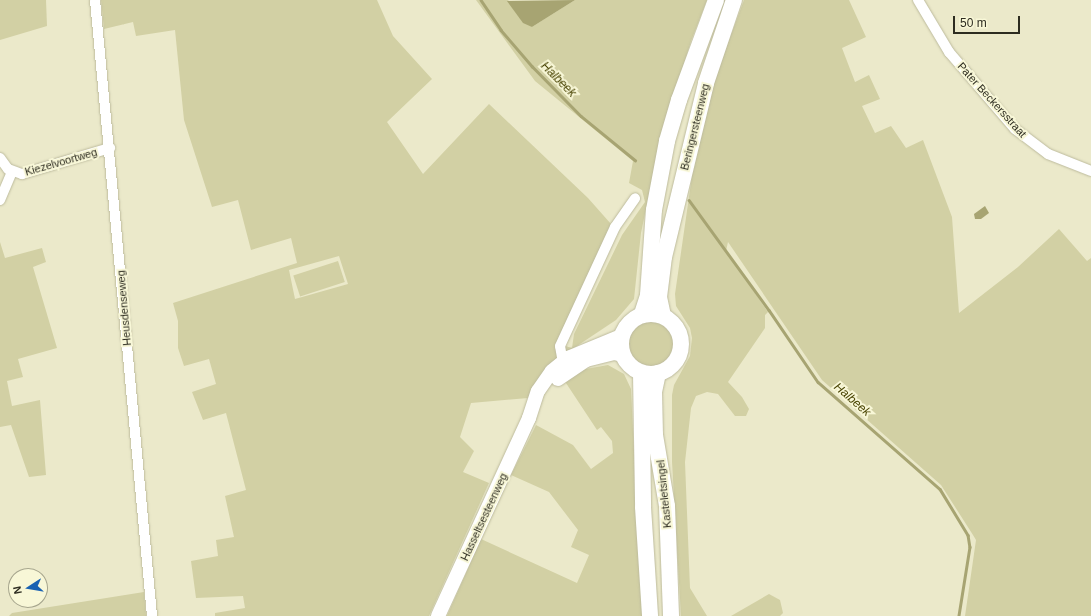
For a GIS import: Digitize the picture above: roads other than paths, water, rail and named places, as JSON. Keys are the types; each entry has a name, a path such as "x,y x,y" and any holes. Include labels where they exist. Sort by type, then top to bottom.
{"main road":[{"name":"Beringersteenweg","path":"658,255 654,210 667,141 679,100 716,0"},
{"name":"Beringersteenweg","path":"658,255 706,83 734,0"},
{"path":"642,314 663,316 677,328 681,346 674,364 658,373 641,373 630,366 623,355 621,336 629,322 642,314 647,305 658,255"},
{"path":"658,255 660,296 663,316"},
{"name":"Kasteletsingel","path":"641,373 643,507 650,616"},
{"name":"Kasteletsingel","path":"658,373 654,392 655,434 667,506 671,616"}],"street":[{"name":"Heusdenseweg","path":"96,0 152,616"},
{"name":"Pater Beckersstraat","path":"918,0 949,52 1015,129 1048,154 1091,171"},
{"name":"Kiezelvoortweg","path":"0,158 12,172 22,174 110,148"},
{"name":"Kiezelvoortweg","path":"0,200 12,172"},
{"path":"563,362 560,346 615,227 635,198"},
{"name":"Hasseltsesteenweg","path":"438,616 529,418 538,392 552,371 563,362 590,347 610,342 621,336"},
{"name":"Hasseltsesteenweg","path":"529,418 557,380 569,369 603,355 623,355"}],"waterway":[{"name":"Halbeek","path":"481,0 501,30 532,66 581,116 635,160"},
{"name":"Halbeek","path":"689,200 769,310 818,382 940,489 968,535 970,547 959,616"}]}
